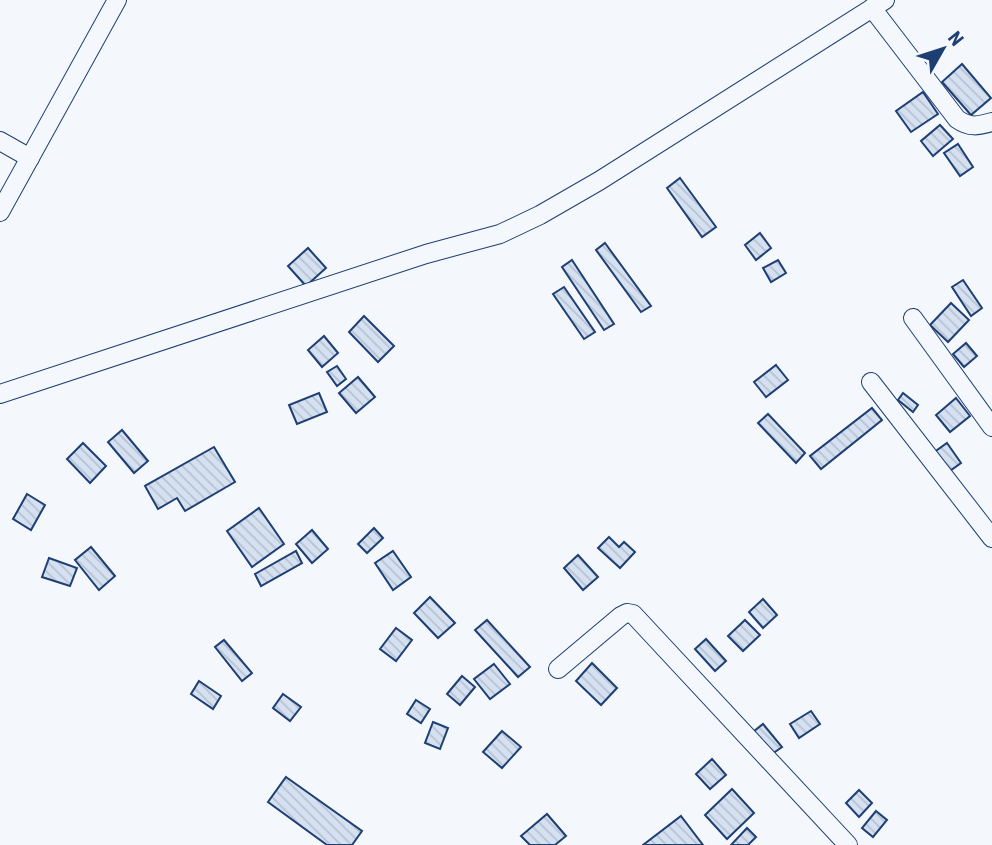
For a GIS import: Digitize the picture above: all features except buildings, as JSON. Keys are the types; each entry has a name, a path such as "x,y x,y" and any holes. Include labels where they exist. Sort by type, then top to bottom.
{"street":[{"path":"0,212 117,0"},
{"path":"0,394 426,254 500,234 540,215 599,181 879,4 957,120 970,126 992,122"},
{"path":"0,141 30,158"},
{"path":"913,318 992,427"},
{"path":"871,382 992,538"},
{"path":"558,669 621,616 633,614 848,845"}]}
